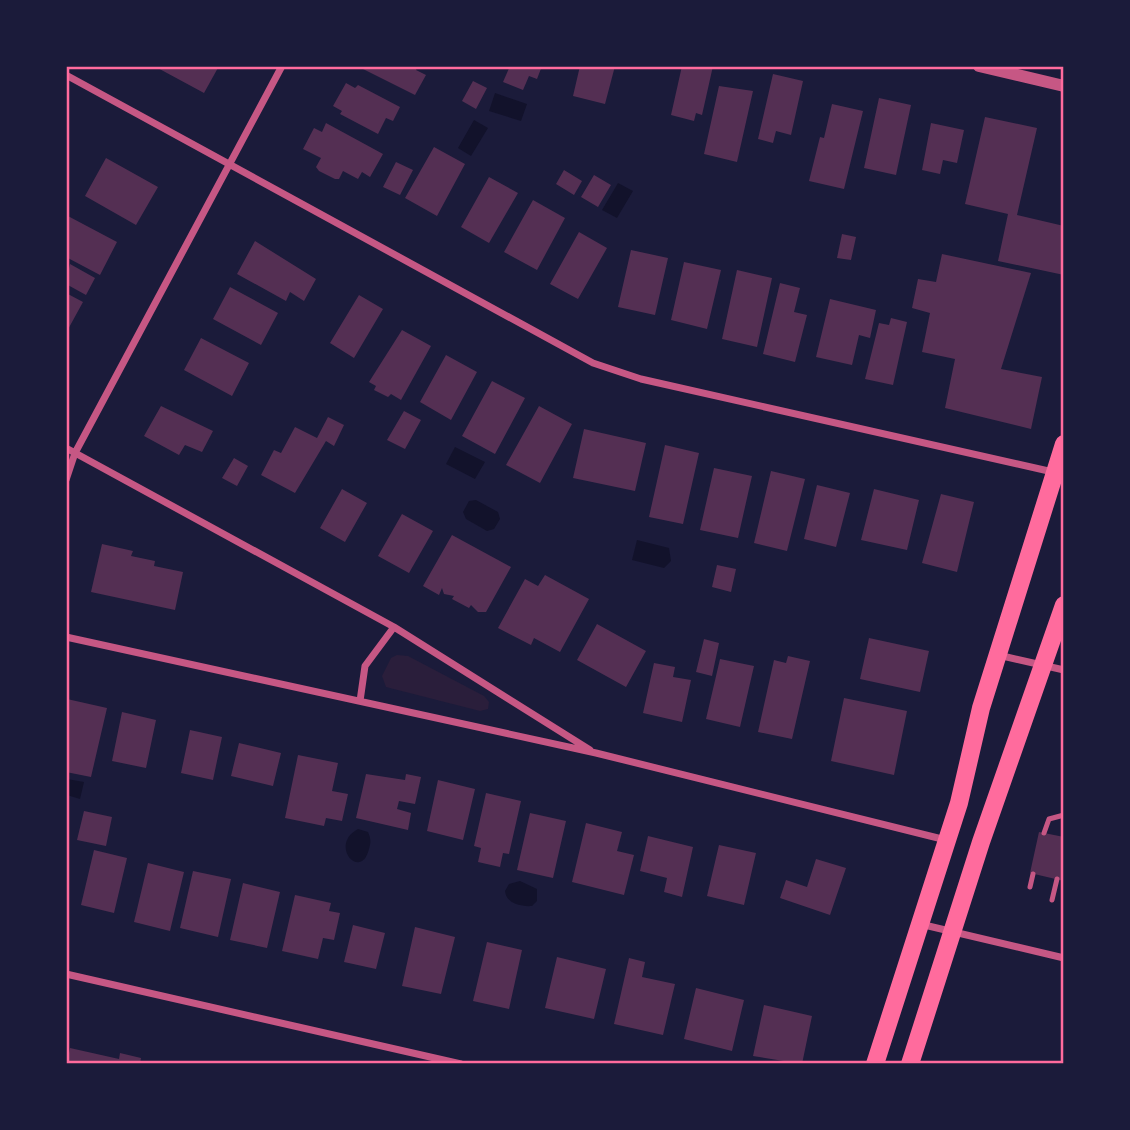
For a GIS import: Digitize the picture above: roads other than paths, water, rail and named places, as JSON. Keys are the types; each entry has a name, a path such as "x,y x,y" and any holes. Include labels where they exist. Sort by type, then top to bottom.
{"main road":[{"path":"875,1063 947,840 997,655 1063,444"},
{"path":"910,1063 1063,605"}],"street":[{"path":"66,480 75,453 282,66"},
{"path":"979,66 1063,86"},
{"path":"66,75 593,363 641,379 1054,472"},
{"path":"66,448 394,627 596,753"},
{"path":"360,701 365,666 394,627"},
{"path":"66,637 596,753 947,840"},
{"path":"997,655 1063,670"},
{"path":"920,924 1063,958"},
{"path":"66,974 461,1063"}],"lane":[{"path":"1044,833 1049,819 1063,815"},
{"path":"1030,887 1033,874"},
{"path":"1052,900 1057,879"}]}
